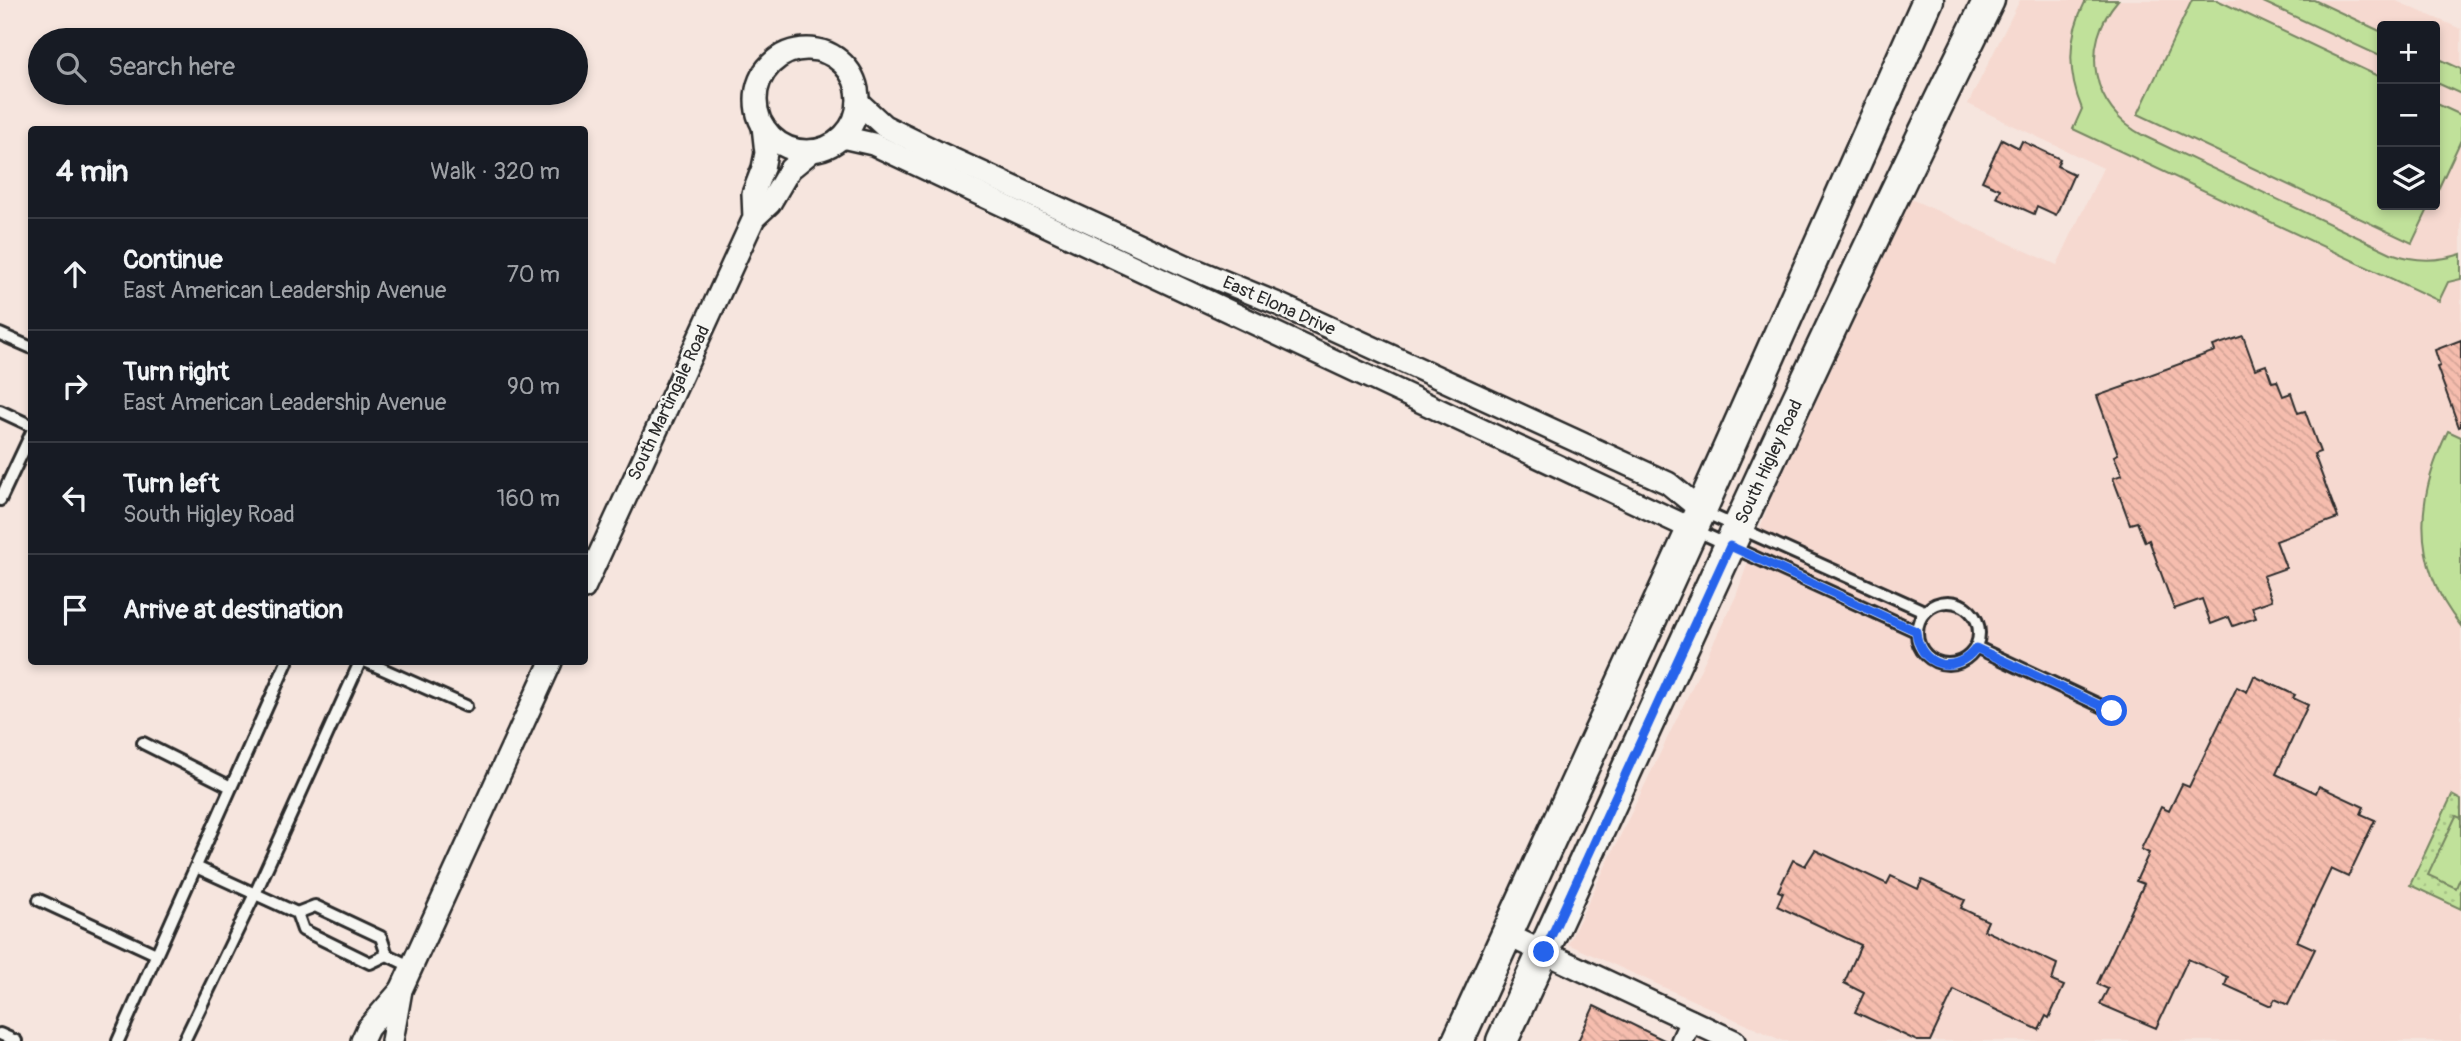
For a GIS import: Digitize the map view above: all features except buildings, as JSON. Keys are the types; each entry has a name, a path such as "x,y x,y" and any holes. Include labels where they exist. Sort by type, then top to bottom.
{"main road":[{"path":"1458,1041 1696,520 1928,0"},
{"name":"South Higley Road","path":"1503,1041 1734,536 1900,181 1989,0"}],"street":[{"path":"802,49 819,51 835,58 848,70 856,85 858,102 850,127 842,137 828,147 797,151 772,138 763,127 757,111 756,93 761,77 771,63 802,49"},
{"name":"East Elona Drive","path":"858,102 884,126 939,153 1186,266 1278,304 1668,483 1696,520"},
{"name":"South Martingale Road","path":"754,218 753,194 766,153 763,127"},
{"name":"East Elona Drive","path":"842,137 873,144 1696,520"},
{"name":"South Martingale Road","path":"588,579 754,218 770,203 790,169 812,151"},
{"path":"362,1041 368,1028 401,990 550,665"},
{"path":"1507,935 1734,1041"},
{"path":"393,1041 401,990"},
{"path":"1682,1041 1691,1021"}],"lane":[{"path":"0,334 28,347"},
{"path":"0,411 28,424"},
{"path":"0,500 28,440"},
{"path":"1696,520 1924,611"},
{"path":"1696,520 1734,536 1916,631"},
{"path":"1941,602 1951,602 1969,610 1979,628 1976,648 1963,661 1944,665 1935,662 1921,649 1916,631 1924,611 1941,602"},
{"path":"1976,648 2112,711"},
{"path":"118,1041 286,665"},
{"path":"184,1041 255,894 359,665"},
{"path":"375,665 466,706"},
{"path":"143,743 231,787"},
{"path":"196,867 297,914 303,930 370,963 387,955"},
{"path":"39,900 156,954"},
{"path":"297,914 315,906 381,937 387,955 412,967"},
{"path":"0,1034 16,1041"}],"shaded area":[{"path":"2020,0 2394,0 2461,29 2461,1041 1783,1041 1568,944 1736,596 1770,500 1911,199 2057,265 2103,168 1968,104"}],"green space":[{"path":"2086,0 2118,0 2098,36 2096,75 2112,110 2126,124 2144,136 2391,253 2426,260 2461,254 2461,279 2448,282 2439,301 2073,129 2082,109 2072,68 2072,41"},
{"path":"2192,0 2217,0 2377,76 2377,210 2428,210 2412,243 2138,114"},
{"path":"2259,0 2314,0 2377,30 2377,55"},
{"path":"2440,59 2461,69 2461,94 2440,84"},
{"path":"2440,105 2461,115 2461,140 2440,185"},
{"path":"2448,431 2461,437 2461,626 2433,579 2423,531 2429,481"},
{"path":"2452,795 2461,800 2461,909 2410,885"},
{"path":"2456,816 2461,818 2461,876 2456,888 2428,875"}],"route":[{"path":"1544,952 1730,546 1916,631 1921,649 1935,662 1944,665 1963,661 1976,648 2112,711"}]}
